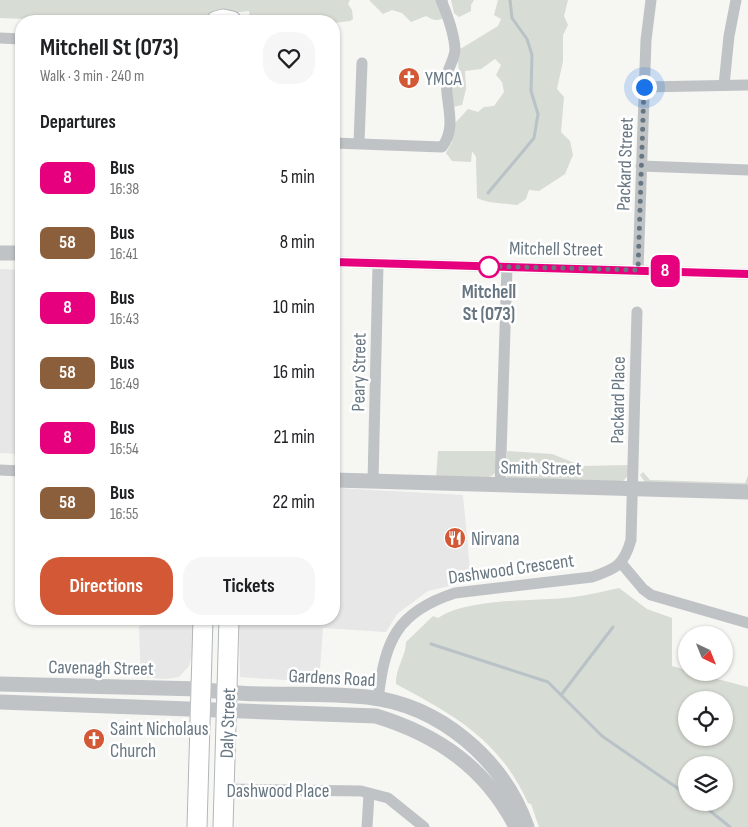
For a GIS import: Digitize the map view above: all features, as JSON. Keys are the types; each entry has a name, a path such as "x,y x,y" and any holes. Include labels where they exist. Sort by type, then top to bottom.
{"main road":[{"name":"Daly Street","path":"198,820 199,709 203,625"},
{"name":"Daly Street","path":"223,827 229,625"},
{"name":"Dashwood Place","path":"198,820 210,795 224,789"}],"street":[{"path":"340,143 434,149 442,147 445,143 451,114 446,89 447,74 455,49 441,0"},
{"name":"Packard Street","path":"638,270 646,40 651,0"},
{"path":"724,85 729,36 736,0"},
{"path":"0,38 15,39"},
{"path":"359,144 362,63"},
{"path":"644,87 748,85"},
{"path":"641,166 748,170"},
{"path":"0,253 15,253"},
{"name":"Mitchell Street","path":"340,262 748,274"},
{"name":"Peary Street","path":"373,482 378,264"},
{"path":"500,486 508,267"},
{"name":"Packard Place","path":"633,489 637,312"},
{"path":"0,470 15,471"},
{"name":"Smith Street","path":"340,480 748,492"},
{"path":"633,489 631,540 622,564 643,589 651,595 748,623"},
{"name":"Dashwood Crescent","path":"376,716 388,649 404,622 416,610 434,600 455,593 592,576 608,572 622,564"},
{"name":"Cavenagh Street","path":"0,684 200,689 228,702"},
{"path":"104,687 105,706"},
{"path":"317,695 317,712"},
{"name":"Gardens Road","path":"228,702 317,695 378,699 419,711 466,739 503,780 519,806 527,827"},
{"name":"Cavenagh Street","path":"0,702 199,709 228,702"},
{"name":"Gardens Road","path":"228,702 317,712 376,716 422,733 456,753 491,787 516,827"},
{"name":"Dashwood Place","path":"224,789 361,791 388,798 424,827"},
{"path":"367,827 369,794"}],"shaded area":[{"path":"0,0 350,0 348,4 352,10 353,19 340,22 340,15 249,15 249,11 218,15 15,15 15,19 0,18"},
{"path":"369,0 448,0 448,9 451,13 439,20 426,16 411,22 402,13 392,10 383,14"},
{"path":"451,0 474,0 471,5 471,11 459,17 454,13"},
{"path":"498,0 568,0 564,16 568,25 563,35 563,61 557,89 564,97 561,132 570,141 573,155 565,174 539,191 529,190 526,199 517,205 477,198 476,157 472,151 471,162 452,161 446,153 452,142 453,121 456,122 468,109 478,112 484,107 494,106 504,92 502,82 496,75 501,65 495,59 481,69 465,71 466,89 462,105 453,107 451,78 459,73 457,51 498,26 501,19 494,15"},
{"path":"0,269 15,270 15,454 0,453"},
{"path":"438,451 496,451 496,472 490,477 476,480 436,479"},
{"path":"507,451 552,454 582,466 629,465 628,476 620,484 511,480 507,477"},
{"path":"643,472 650,480 745,483 748,475 748,487 645,482 640,475"},
{"path":"340,488 463,495 471,581 428,591 397,614 386,632 323,628 319,682 240,677 239,625 340,625"},
{"path":"619,588 647,609 672,618 672,666 678,668 678,681 725,681 748,687 748,827 539,827 531,804 528,803 517,781 504,762 489,746 456,719 396,684 397,673 406,642 433,616 438,618 451,611 485,603 574,597"},
{"path":"193,625 192,655 189,666 179,677 166,679 141,677 139,626"}],"waterway":[{"path":"488,193 534,138 538,114 531,91 532,55 527,39 512,18 510,0"},
{"path":"561,695 613,627"},
{"path":"431,644 548,682 602,736 678,788"},
{"path":"710,811 730,827"}],"bus line":[{"name":"8","path":"340,262 748,274"}],"place":[{"name":"YMCA","path":"409,78"},
{"name":"Mitchell St (073)","path":"489,267"},
{"name":"Nirvana","path":"455,538"},
{"name":"Saint Nicholaus Church","path":"94,739"}],"route":[{"path":"489,267 481,266 638,270 644,87"}]}
